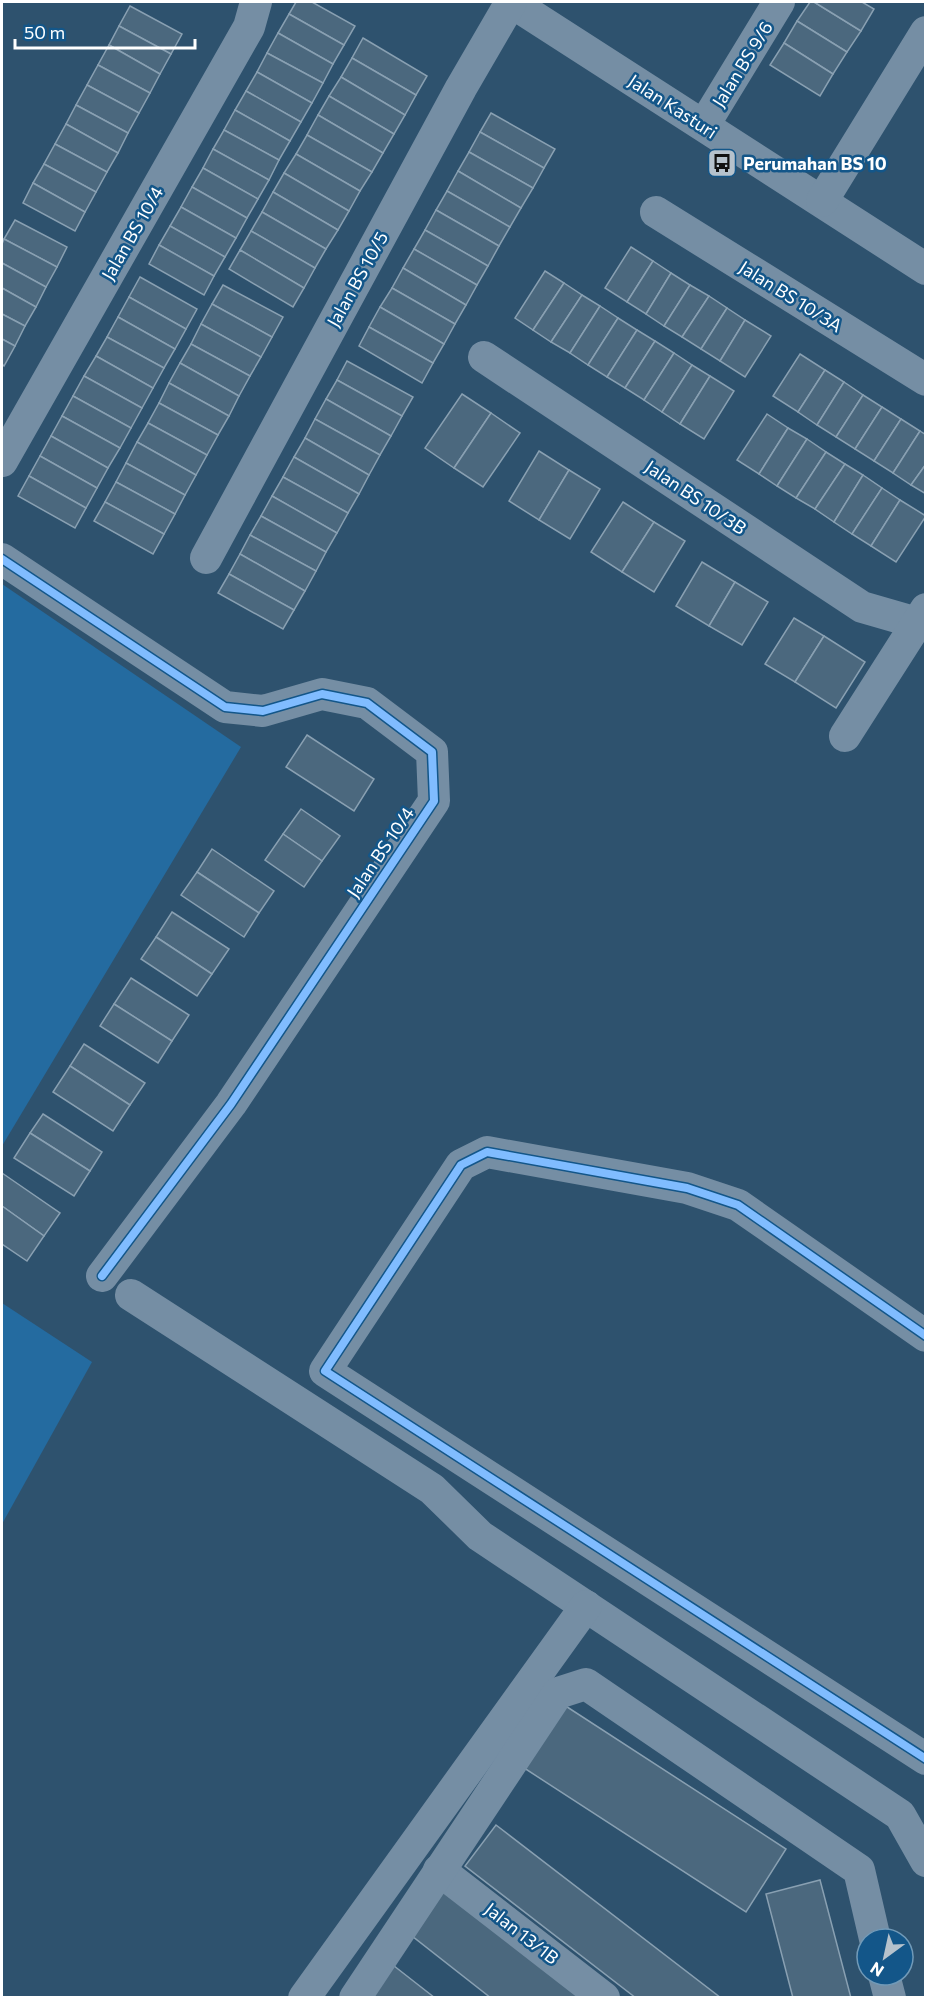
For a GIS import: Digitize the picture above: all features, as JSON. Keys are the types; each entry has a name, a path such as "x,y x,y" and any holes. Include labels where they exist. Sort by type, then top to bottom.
{"street":[{"name":"Jalan BS 10/4","path":"2,461 249,27 256,2"},
{"name":"Jalan Kasturi","path":"511,2 926,269"},
{"name":"Jalan BS 10/5","path":"206,558 461,88 511,2"},
{"name":"Jalan BS 9/6","path":"695,120 756,2"},
{"name":"Jalan BS 9/6","path":"695,120 779,2"},
{"path":"822,201 925,33"},
{"name":"Jalan BS 10/3A","path":"656,212 926,380"},
{"name":"Jalan BS 10/3B","path":"484,357 862,607 920,616"},
{"name":"Jalan BS 10/4","path":"2,559 225,707 263,711 322,694 367,703 432,752 434,801 231,1104 102,1276"},
{"path":"845,736 920,616"},
{"path":"926,1336 738,1205 687,1188 487,1152 461,1166 325,1371 926,1759"},
{"path":"131,1295 432,1489 480,1536 900,1815 926,1861"},
{"path":"304,1998 586,1606"},
{"path":"355,1998 558,1693 586,1684 859,1870 872,1927"},
{"name":"Jalan 13/1B","path":"440,1870 604,1998"}],"shaded area":[{"path":"2,584 241,747 2,1146"},
{"path":"2,1303 92,1362 2,1524"}],"building":[{"path":"296,2 312,2 355,26 344,45 289,14"},
{"path":"810,2 814,2 861,31 847,52 797,21"},
{"path":"814,2 862,2 874,9 861,31"},
{"path":"130,6 182,34 171,54 119,26"},
{"path":"289,14 344,45 333,64 278,33"},
{"path":"797,21 847,52 833,74 784,43"},
{"path":"119,26 171,54 160,74 109,45"},
{"path":"278,33 333,64 323,83 267,53"},
{"path":"363,38 427,76 416,95 352,58"},
{"path":"784,43 833,74 820,96 770,65"},
{"path":"109,45 160,74 150,93 98,65"},
{"path":"267,53 323,83 312,103 257,72"},
{"path":"352,58 416,95 405,115 341,77"},
{"path":"98,65 150,93 139,113 87,85"},
{"path":"257,72 312,103 301,122 246,91"},
{"path":"341,77 405,115 394,134 329,96"},
{"path":"87,85 139,113 128,133 76,105"},
{"path":"246,91 301,122 290,141 235,110"},
{"path":"329,96 394,134 383,153 318,115"},
{"path":"76,105 128,133 118,153 66,124"},
{"path":"235,110 290,141 279,160 224,130"},
{"path":"491,113 555,149 544,168 480,132"},
{"path":"318,115 383,153 372,172 307,135"},
{"path":"66,124 118,153 107,172 55,144"},
{"path":"224,130 279,160 269,180 213,149"},
{"path":"480,132 544,168 533,188 469,152"},
{"path":"307,135 372,172 360,191 296,154"},
{"path":"55,144 107,172 96,192 44,164"},
{"path":"213,149 269,180 258,199 203,168"},
{"path":"469,152 533,188 521,208 458,171"},
{"path":"296,154 360,191 349,211 284,173"},
{"path":"44,164 96,192 85,212 33,183"},
{"path":"203,168 258,199 247,218 192,187"},
{"path":"458,171 521,208 510,227 447,191"},
{"path":"284,173 349,211 338,230 273,192"},
{"path":"33,183 85,212 75,231 23,203"},
{"path":"192,187 247,218 236,238 181,207"},
{"path":"447,191 510,227 499,246 436,210"},
{"path":"273,192 338,230 326,249 262,212"},
{"path":"181,207 236,238 225,257 170,226"},
{"path":"436,210 499,246 488,266 425,230"},
{"path":"262,212 326,249 315,268 251,231"},
{"path":"15,220 67,247 57,267 4,239"},
{"path":"170,226 225,257 214,276 159,245"},
{"path":"425,230 488,266 477,285 414,249"},
{"path":"251,231 315,268 304,288 240,250"},
{"path":"4,239 57,267 46,287 2,263"},
{"path":"159,245 214,276 204,295 149,264"},
{"path":"631,247 653,261 627,302 605,288"},
{"path":"414,249 477,285 466,305 403,268"},
{"path":"240,250 304,288 293,307 229,269"},
{"path":"653,261 671,273 646,314 627,302"},
{"path":"2,263 46,287 36,307 2,288"},
{"path":"403,268 466,305 455,324 392,288"},
{"path":"545,271 564,283 533,330 515,318"},
{"path":"671,273 690,285 664,326 646,314"},
{"path":"140,277 197,309 186,329 129,297"},
{"path":"564,283 582,295 551,342 533,330"},
{"path":"223,285 283,317 272,337 212,304"},
{"path":"690,285 709,296 682,337 664,326"},
{"path":"2,288 36,307 25,326 2,314"},
{"path":"392,288 455,324 444,344 380,307"},
{"path":"582,295 600,306 570,353 551,342"},
{"path":"709,296 727,308 701,349 682,337"},
{"path":"129,297 186,329 175,349 118,317"},
{"path":"212,304 272,337 261,357 201,324"},
{"path":"600,306 618,318 588,365 570,353"},
{"path":"380,307 444,344 433,363 369,327"},
{"path":"727,308 745,320 720,361 701,349"},
{"path":"2,314 25,326 15,346 2,339"},
{"path":"118,317 175,349 164,368 107,337"},
{"path":"618,318 637,330 607,377 588,365"},
{"path":"745,320 771,336 745,377 720,361"},
{"path":"201,324 261,357 250,376 191,344"},
{"path":"369,327 433,363 422,383 359,346"},
{"path":"637,330 655,341 625,388 607,377"},
{"path":"107,337 164,368 153,388 96,356"},
{"path":"2,339 15,346 4,366 2,364"},
{"path":"655,341 674,353 644,400 625,388"},
{"path":"191,344 250,376 239,396 180,363"},
{"path":"674,353 692,365 662,412 644,400"},
{"path":"800,354 825,370 798,412 773,396"},
{"path":"96,356 153,388 142,408 84,376"},
{"path":"347,361 413,397 402,416 337,380"},
{"path":"180,363 239,396 229,416 169,383"},
{"path":"692,365 710,376 680,424 662,412"},
{"path":"825,370 844,382 817,425 798,412"},
{"path":"84,376 142,408 131,428 73,396"},
{"path":"710,376 734,391 704,439 680,424"},
{"path":"337,380 402,416 391,436 326,399"},
{"path":"844,382 863,395 836,437 817,425"},
{"path":"169,383 229,416 218,435 159,403"},
{"path":"462,394 491,413 454,468 425,448"},
{"path":"863,395 882,407 855,449 836,437"},
{"path":"73,396 131,428 120,448 62,416"},
{"path":"326,399 391,436 380,455 315,419"},
{"path":"159,403 218,435 207,455 148,423"},
{"path":"882,407 901,419 874,461 855,449"},
{"path":"491,413 520,433 483,487 454,468"},
{"path":"767,414 788,428 759,474 737,460"},
{"path":"62,416 120,448 108,468 51,436"},
{"path":"315,419 380,455 369,475 305,438"},
{"path":"901,419 920,431 893,473 874,461"},
{"path":"148,423 207,455 196,475 137,442"},
{"path":"788,428 807,439 777,486 759,474"},
{"path":"920,431 926,435 926,464 911,485 893,473"},
{"path":"51,436 108,468 97,488 40,456"},
{"path":"305,438 369,475 359,494 294,457"},
{"path":"807,439 826,452 796,498 777,486"},
{"path":"137,442 196,475 185,495 126,463"},
{"path":"539,451 569,470 539,520 509,501"},
{"path":"826,452 845,464 815,509 796,498"},
{"path":"40,456 97,488 86,508 29,476"},
{"path":"294,457 359,494 348,513 283,477"},
{"path":"126,463 185,495 175,514 116,482"},
{"path":"845,464 863,475 834,522 815,509"},
{"path":"926,464 926,494 911,485"},
{"path":"569,470 600,489 570,539 539,520"},
{"path":"863,475 882,488 852,534 834,522"},
{"path":"29,476 86,508 75,528 18,496"},
{"path":"283,477 348,513 337,533 272,496"},
{"path":"116,482 175,514 164,534 105,502"},
{"path":"882,488 900,500 871,546 852,534"},
{"path":"272,496 337,533 326,552 261,516"},
{"path":"900,500 926,516 896,562 871,546"},
{"path":"105,502 164,534 153,554 94,521"},
{"path":"623,502 654,522 622,572 591,552"},
{"path":"261,516 326,552 316,571 250,535"},
{"path":"654,522 685,541 654,592 622,572"},
{"path":"250,535 316,571 305,591 240,554"},
{"path":"240,554 305,591 294,610 229,574"},
{"path":"702,562 735,582 709,626 676,606"},
{"path":"229,574 294,610 283,629 218,593"},
{"path":"735,582 768,602 742,645 709,626"},
{"path":"794,618 824,636 795,682 765,664"},
{"path":"824,636 865,662 836,708 795,682"},
{"path":"307,735 374,779 354,811 286,767"},
{"path":"301,809 340,836 322,861 283,834"},
{"path":"283,834 322,861 304,887 265,860"},
{"path":"212,849 274,891 259,913 197,872"},
{"path":"197,872 259,913 244,937 181,895"},
{"path":"172,912 229,949 212,974 156,937"},
{"path":"156,937 212,974 197,996 141,959"},
{"path":"131,978 189,1015 172,1041 114,1004"},
{"path":"114,1004 172,1041 158,1063 100,1026"},
{"path":"84,1044 145,1083 130,1105 70,1066"},
{"path":"70,1066 130,1105 113,1131 53,1092"},
{"path":"43,1114 102,1152 90,1171 30,1133"},
{"path":"30,1133 90,1171 74,1196 14,1158"},
{"path":"2,1173 60,1213 44,1236 2,1206"},
{"path":"2,1206 44,1236 27,1261 2,1244"},
{"path":"561,1703 786,1849 746,1912 521,1766"},
{"path":"496,1825 721,1998 636,1998 465,1866"},
{"path":"820,1880 851,1998 793,1998 766,1894"},
{"path":"442,1886 588,1998 491,1998 407,1932"},
{"path":"389,1962 435,1998 361,1998"}],"cycle path":[{"path":"2,559 225,707 263,711 322,694 367,703 432,752 434,801 231,1104 102,1276"},
{"path":"926,1336 738,1205 687,1188 487,1152 461,1165 325,1371 926,1759"}],"place":[{"name":"Perumahan BS 10","path":"722,163"}]}
